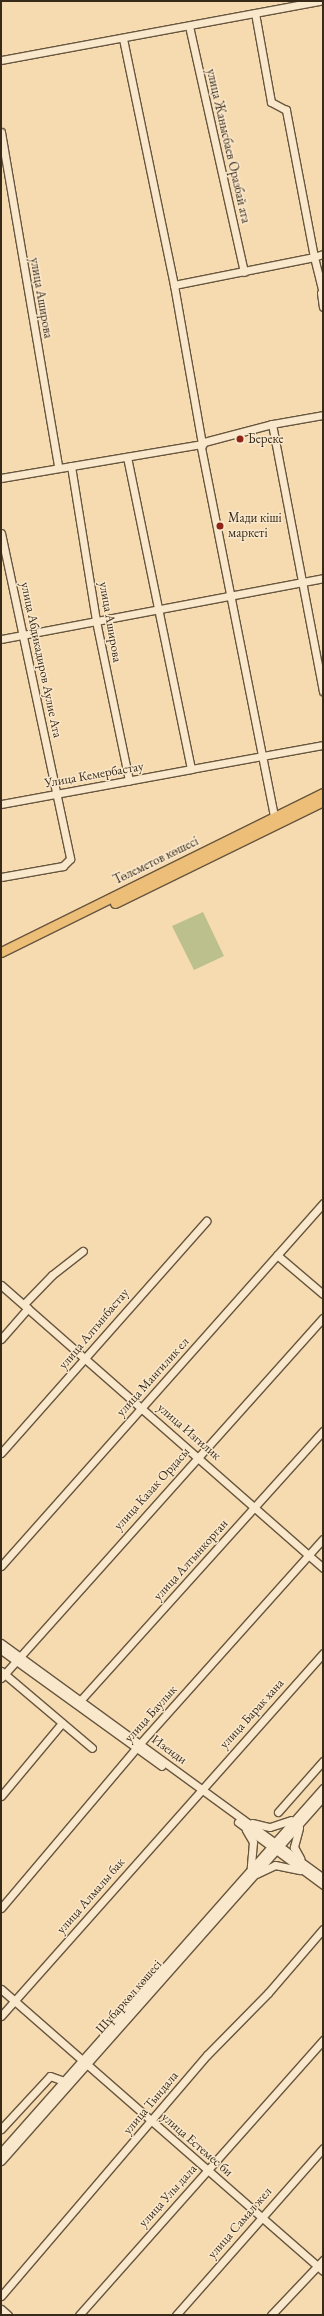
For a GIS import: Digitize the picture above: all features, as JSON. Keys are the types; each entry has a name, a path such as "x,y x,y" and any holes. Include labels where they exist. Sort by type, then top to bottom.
{"main road":[{"name":"Төлеметов көшесі","path":"1,959 275,821 323,793"},
{"name":"Төлеметов көшесі","path":"1,952 275,821 323,801"}],"street":[{"path":"1,60 123,39 320,1"},
{"path":"255,13 271,102 286,110 322,294 323,307"},
{"name":"улица Жанысбаев Оразбай ата","path":"189,26 244,272"},
{"path":"123,39 174,285 229,594 260,758 275,821"},
{"name":"улица Аширова","path":"1,132 58,467"},
{"path":"174,285 244,272 323,254"},
{"path":"1,478 58,467 202,444 272,424 323,415"},
{"path":"272,424 323,691"},
{"path":"127,457 157,610 191,769"},
{"name":"улица Аширова","path":"71,466 96,622 129,781"},
{"name":"улица Абдикадиров Аулие Ата","path":"1,533 58,793 68,863 1,877"},
{"path":"1,639 157,610 229,594 323,578"},
{"name":"Улица Кемербастау","path":"1,804 191,769 260,758 323,744"},
{"name":"улица Мангилик ел","path":"1,1566 323,1203"},
{"name":"улица Алтынбастау","path":"1,1453 206,1221"},
{"path":"1,1339 52,1275 83,1251"},
{"path":"277,1255 323,1294"},
{"name":"улица Изгилик","path":"1,1285 87,1357 142,1407 199,1455 323,1568"},
{"name":"улица Казак Ордасы","path":"2,1674 18,1659 323,1318"},
{"name":"улица Алтынкорган","path":"79,1703 323,1431"},
{"name":"улица Баулык","path":"1,1908 138,1746 323,1539"},
{"name":"Изенди","path":"1,1643 18,1659 200,1790 310,1872 323,1885"},
{"name":"Изенди","path":"1,1650 18,1659"},
{"name":"улица Барак хана","path":"200,1790 323,1652"},
{"path":"2,1674 92,1748"},
{"path":"1,1796 62,1722"},
{"path":"278,1812 323,1762"},
{"name":"Шұбаркөл көшесі","path":"1,2161 83,2063 302,1816 323,1788"},
{"name":"улица Алмалы бак","path":"1,2016 200,1790"},
{"name":"Шұбаркөл көшесі","path":"302,1816 323,1797"},
{"path":"249,1876 254,1862 254,1851 244,1823 270,1827 281,1826 302,1816"},
{"path":"302,1816 294,1847 310,1872"},
{"path":"249,1876 275,1865 310,1872"},
{"name":"Изенди","path":"310,1872 323,1878"},
{"name":"улица Тындала","path":"1,2296 152,2122 207,2055 268,1993 323,1929"},
{"name":"улица Естемес би","path":"1,1989 83,2063 208,2170 320,2269"},
{"name":"улица Улы дала","path":"79,2315 323,2040"},
{"name":"Шұбаркөл көшесі","path":"1,2152 64,2081 83,2063"},
{"path":"1,2129 50,2076 64,2081"},
{"name":"улица Самал жел","path":"176,2315 323,2148"},
{"path":"271,2315 320,2269 323,2260"},
{"path":"1,2308 8,2315"}],"green space":[{"path":"203,912 224,956 194,970 172,926"}],"place":[{"name":"Береке","path":"240,439"},
{"name":"Мади кіші маркеті","path":"220,526"}]}
